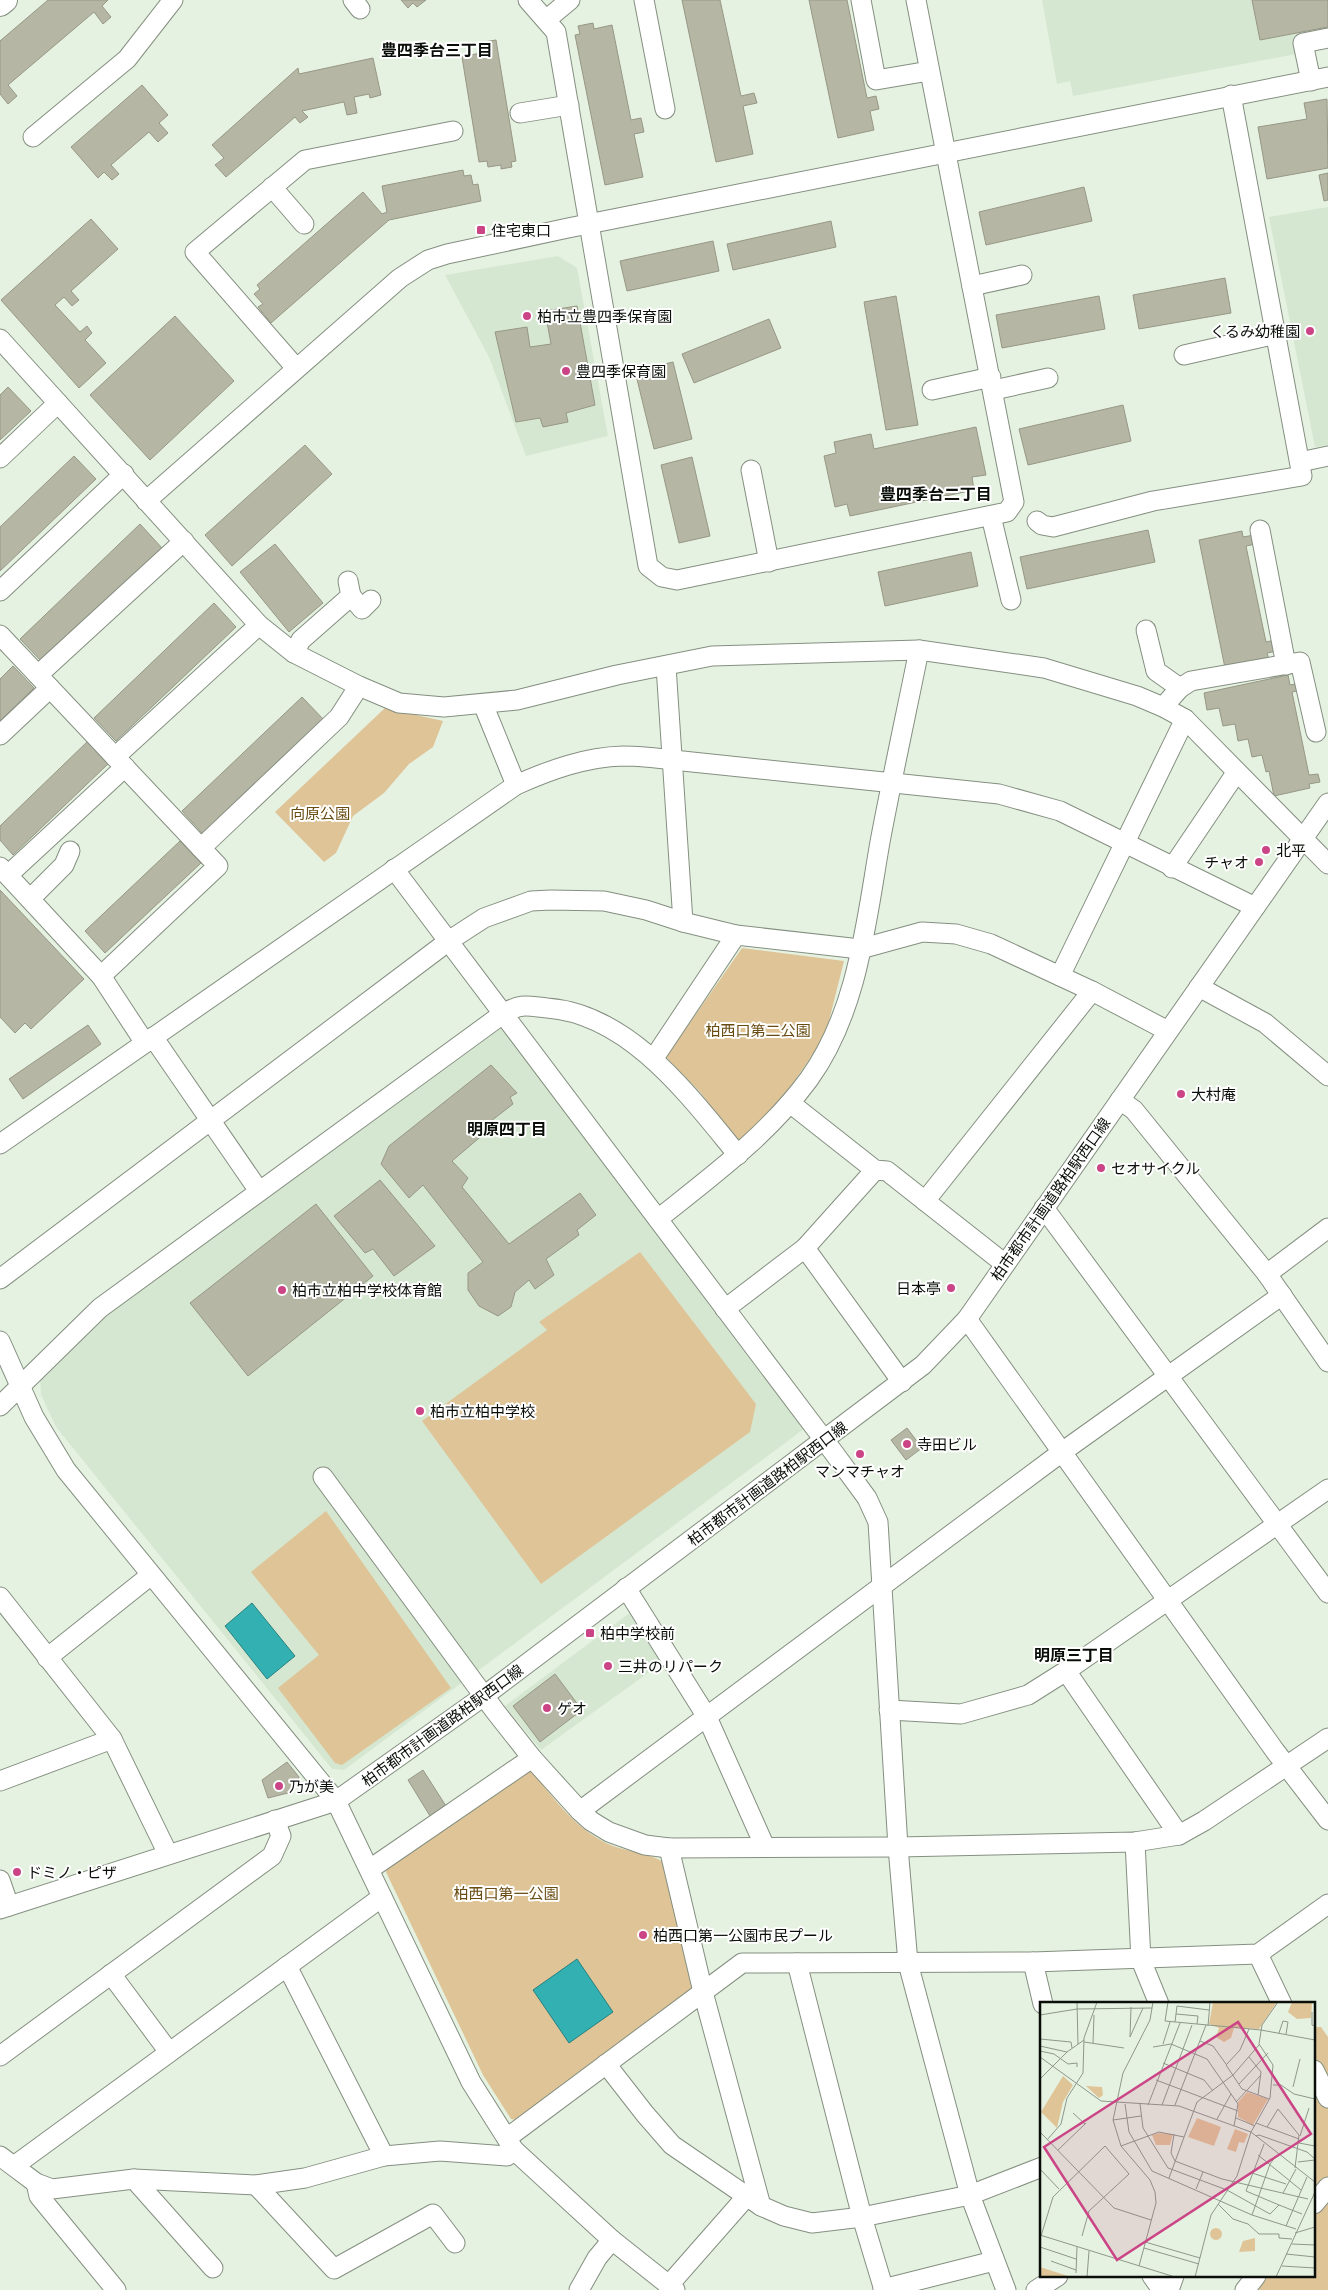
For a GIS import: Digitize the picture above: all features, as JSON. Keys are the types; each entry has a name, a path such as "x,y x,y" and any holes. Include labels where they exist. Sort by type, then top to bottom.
{"main road":[{"path":"0,4 5,0"}],"street":[{"path":"33,137 127,59 173,0"},
{"path":"528,0 556,32 648,566 662,577 677,580 992,516 1007,512 1014,502 916,0"},
{"path":"546,20 570,0"},
{"path":"644,0 665,108"},
{"path":"861,0 876,80 929,71"},
{"path":"146,501 400,278 428,260 447,254 588,224 1320,79 1303,43 1328,38"},
{"path":"1231,96 1301,469"},
{"path":"520,113 569,105"},
{"path":"296,368 195,252 305,160 453,131"},
{"path":"272,187 304,224"},
{"path":"972,286 1022,275"},
{"path":"1184,355 1276,334"},
{"path":"0,339 124,474 258,625 294,653 359,686 398,703 444,707 517,700 616,675 712,656 919,650 1044,668 1117,689 1164,707 1185,720 1328,864"},
{"path":"932,390 1048,378"},
{"path":"0,458 58,403"},
{"path":"1037,522 1053,527 1153,501 1301,469 1328,456"},
{"path":"751,470 770,562"},
{"path":"0,591 124,474"},
{"path":"992,516 1010,600"},
{"path":"1260,530 1286,666"},
{"path":"0,735 44,682 184,541"},
{"path":"294,653 300,640 349,589 362,609 371,600"},
{"path":"258,625 120,762 4,871 101,976 211,1120 259,1191"},
{"path":"1146,630 1156,671 1180,688"},
{"path":"0,634 218,866 101,976"},
{"path":"658,1219 738,1156 790,1103 810,1078 831,1043 842,1016 860,949 919,650"},
{"path":"1164,707 1180,688 1191,680 1286,666 1300,662 1316,732"},
{"path":"666,666 683,922"},
{"path":"201,848 339,717 359,686"},
{"path":"483,704 516,785"},
{"path":"1060,976 1185,720"},
{"path":"0,1144 516,785 547,771 580,762 623,756 999,794 1060,811 1254,908"},
{"path":"1172,868 1236,772"},
{"name":"柏市都市計画道路柏駅西口線","path":"4,1907 336,1801 484,1696 902,1382 944,1345 967,1320 1328,803"},
{"path":"30,899 64,865 70,851"},
{"path":"394,869 450,940 867,1498 878,1522 898,1847 908,1963 970,2195 1006,2290"},
{"path":"0,1279 450,940 484,918 531,901 604,901 646,910 683,922 736,935 860,949 922,932 956,934 990,944 1060,976 1168,1031"},
{"path":"654,1058 736,935"},
{"path":"1199,987 1265,1023 1328,1076"},
{"path":"925,1201 1092,991"},
{"path":"0,1406 100,1308 504,1013 517,1006 558,1009 598,1022 654,1058 693,1101 738,1156"},
{"path":"1120,1100 1134,1110 1267,1274 1328,1362"},
{"path":"790,1103 875,1170 887,1171 1005,1264"},
{"path":"725,1309 805,1248 875,1170"},
{"path":"1044,1208 1328,1593"},
{"path":"1267,1274 1328,1228"},
{"path":"805,1248 902,1382"},
{"path":"580,1811 1062,1452 1282,1295"},
{"path":"967,1320 1286,1766 1328,1820"},
{"path":"0,1341 19,1386 50,1447 66,1470 336,1801 471,2082 510,2144 612,2240 671,2288 754,2201"},
{"path":"323,1477 484,1696 532,1758 591,1821 609,1832 645,1845 669,1848 898,1847 1134,1842 1179,1835 1204,1821 1328,1738"},
{"path":"889,1710 961,1714 1028,1695 1066,1671 1328,1489"},
{"path":"48,1658 151,1575"},
{"path":"626,1588 707,1717 765,1847"},
{"path":"0,1597 112,1740 168,1854"},
{"path":"1066,1671 1179,1835"},
{"path":"0,1781 112,1740"},
{"path":"370,1870 532,1758"},
{"path":"0,2056 272,1856 280,1836 275,1820"},
{"path":"1134,1842 1141,1960 1158,2002"},
{"path":"669,1848 754,2201"},
{"path":"0,1880 4,1907"},
{"path":"382,1897 169,2052 7,2161 36,2183 52,2189 134,2179 256,2184 305,2178 384,2156 440,2151 507,2156 510,2144 606,2064 742,1963 1033,1962 1141,1960 1258,1954 1328,1904"},
{"path":"1258,1954 1281,2002"},
{"path":"1033,1962 1043,2002"},
{"path":"797,1963 862,2216 884,2290 994,2261"},
{"path":"287,1966 384,2156"},
{"path":"112,1974 169,2052"},
{"path":"606,2064 672,2145 754,2201 784,2216 812,2223 862,2216 970,2195 1040,2168"},
{"path":"1316,2074 1328,2098"},
{"path":"134,2179 213,2268"},
{"path":"36,2183 39,2196 116,2290"},
{"path":"256,2184 334,2269 433,2214 455,2242"},
{"path":"1316,2202 1328,2187"},
{"path":"579,2290 597,2258 612,2240"},
{"path":"1036,2290 1055,2278"},
{"path":"1153,2278 1162,2290"},
{"path":"1169,2290 1173,2278"},
{"path":"1245,2290 1254,2278"}],"shaded area":[{"path":"1042,0 1328,0 1328,48 1073,96 1070,81 1057,84"},
{"name":"くるみ幼稚園","path":"1328,207 1328,445 1315,447 1269,217"},
{"name":"柏市立豊四季保育園","path":"558,256 577,268 608,436 526,456 489,357 445,275"},
{"name":"柏市立柏中学校","path":"495,1026 505,1027 804,1429 344,1770 332,1769 56,1427 41,1395 40,1379 105,1315"},
{"path":"635,1609 666,1660 541,1750 505,1706"}],"green space":[{"name":"向原公園","path":"385,708 443,721 433,747 409,764 384,793 353,816 336,853 324,862 275,812"},
{"name":"柏西口第二公園","path":"742,948 844,961 825,1037 784,1096 740,1143 700,1092 666,1057"},
{"path":"640,1252 756,1404 750,1432 541,1584 422,1421 547,1330 539,1322"},
{"path":"326,1511 451,1688 342,1765 335,1763 278,1688 319,1655 251,1572"},
{"name":"柏西口第一公園","path":"524,1771 532,1772 568,1815 589,1833 613,1846 656,1858 667,1865 696,1985 693,1992 517,2120 511,2119 483,2075 386,1872 388,1863"},
{"path":"1316,2027 1321,2027 1328,2037 1328,2290 1258,2290 1267,2278 1316,2278"}],"water":[{"path":"252,1603 295,1656 267,1679 225,1626"},
{"path":"577,1959 613,2012 569,2043 533,1990"}],"building":[{"path":"48,0 108,0 102,6 111,17 103,24 94,12 8,85 17,96 8,104 0,94 0,41"},
{"path":"401,0 426,0 417,7 413,3 408,8"},
{"path":"682,0 720,0 741,96 754,93 757,103 743,106 753,154 716,162"},
{"path":"809,0 847,0 867,98 876,96 879,109 870,111 874,130 838,138"},
{"path":"1252,0 1328,0 1328,27 1260,40"},
{"path":"593,23 594,29 612,25 631,120 641,118 644,132 634,134 643,177 605,185 575,35 580,34 578,26"},
{"path":"496,40 516,161 511,162 512,167 501,169 501,165 488,167 487,161 479,162 462,57 480,53 478,43"},
{"path":"373,58 381,95 370,98 369,94 354,97 357,113 347,115 344,102 302,111 308,117 300,123 295,117 226,177 215,165 224,158 212,145 298,68 299,74"},
{"path":"142,85 168,115 159,123 168,133 158,142 149,132 111,165 119,174 112,180 104,172 98,178 71,147"},
{"path":"1327,99 1328,168 1267,179 1258,127 1307,119 1304,103"},
{"path":"463,170 464,176 471,175 473,185 478,184 481,201 389,220 271,323 258,307 263,304 254,294 260,289 257,285 363,192 382,214 387,212 382,186"},
{"path":"1328,173 1328,200 1324,201 1319,175"},
{"path":"1084,187 1092,221 986,245 979,212"},
{"path":"91,219 118,249 71,291 79,300 72,306 64,297 55,305 80,332 87,326 92,333 85,340 106,363 79,388 1,300"},
{"path":"831,221 836,247 733,270 727,244"},
{"path":"713,241 719,271 627,291 620,261"},
{"path":"1225,278 1231,313 1139,329 1133,295"},
{"path":"896,296 918,425 886,430 864,302"},
{"path":"1099,296 1105,329 1002,348 996,315"},
{"path":"577,306 595,405 566,413 568,422 543,427 540,418 516,422 495,332 527,327 530,347 551,344 545,311"},
{"path":"175,316 234,381 150,460 90,395"},
{"path":"769,319 781,348 694,383 682,354"},
{"path":"673,362 692,439 654,449 635,371"},
{"path":"8,387 31,411 0,440 0,395"},
{"path":"1123,405 1131,441 1028,465 1019,429"},
{"path":"976,427 986,475 972,477 974,490 850,516 847,504 835,507 824,456 836,453 834,442 871,434 874,449"},
{"path":"305,445 332,474 232,566 205,535"},
{"path":"74,456 96,479 0,571 0,527"},
{"path":"692,457 710,536 679,543 661,465"},
{"path":"140,524 162,548 42,662 20,639"},
{"path":"1148,530 1155,562 1027,589 1020,557"},
{"path":"1242,531 1243,537 1254,535 1256,544 1246,546 1266,642 1275,640 1277,651 1267,653 1269,659 1225,668 1199,540"},
{"path":"275,544 323,603 289,632 240,572"},
{"path":"971,552 978,586 885,606 878,572"},
{"path":"214,603 236,627 116,741 94,718"},
{"path":"13,666 34,688 0,721 0,679"},
{"path":"1288,675 1290,685 1300,683 1301,690 1292,692 1309,775 1318,774 1320,782 1309,784 1310,788 1274,796 1269,771 1266,772 1262,755 1252,757 1248,739 1238,741 1235,724 1223,726 1219,708 1207,710 1204,693"},
{"path":"302,697 324,720 204,835 182,811"},
{"path":"88,741 109,763 13,855 0,840 0,826"},
{"path":"180,841 201,863 105,953 85,931"},
{"path":"0,890 84,979 31,1029 25,1023 15,1033 0,1017"},
{"path":"88,1025 101,1044 23,1099 9,1079"},
{"path":"491,1065 517,1093 510,1097 513,1104 482,1128 485,1133 452,1161 468,1178 462,1187 509,1244 580,1193 596,1215 577,1230 579,1235 546,1259 554,1275 535,1289 529,1280 515,1292 511,1307 498,1316 479,1306 468,1290 468,1273 483,1262 423,1185 409,1198 381,1164 389,1146"},
{"path":"380,1180 435,1246 394,1276 373,1249 365,1253 334,1216"},
{"name":"柏市立柏中学校体育館","path":"316,1204 373,1276 248,1376 190,1303"},
{"name":"寺田ビル","path":"907,1428 922,1448 906,1460 891,1440"},
{"name":"ゲオ","path":"555,1674 582,1710 540,1742 513,1706"},
{"name":"乃が美","path":"287,1762 299,1777 292,1792 268,1798 262,1780"},
{"path":"423,1770 446,1806 430,1816 408,1780"}],"place":[{"name":"住宅東口","path":"481,230"},
{"name":"柏市立豊四季保育園","path":"527,316"},
{"name":"くるみ幼稚園","path":"1310,331"},
{"name":"豊四季保育園","path":"566,371"},
{"name":"北平","path":"1266,850"},
{"name":"チャオ","path":"1259,862"},
{"name":"大村庵","path":"1181,1094"},
{"name":"セオサイクル","path":"1101,1168"},
{"name":"日本亭","path":"951,1288"},
{"name":"柏市立柏中学校体育館","path":"282,1290"},
{"name":"柏市立柏中学校","path":"420,1411"},
{"name":"寺田ビル","path":"907,1444"},
{"name":"マンマチャオ","path":"860,1454"},
{"name":"柏中学校前","path":"590,1633"},
{"name":"三井のリパーク","path":"608,1666"},
{"name":"ゲオ","path":"547,1708"},
{"name":"乃が美","path":"279,1786"},
{"name":"ドミノ・ピザ","path":"17,1872"},
{"name":"柏西口第一公園市民プール","path":"643,1935"}],"district":[{"name":"豊四季台三丁目","path":"437,49"},
{"name":"豊四季台二丁目","path":"936,493"},
{"name":"明原四丁目","path":"507,1128"},
{"name":"明原三丁目","path":"1074,1654"}]}
